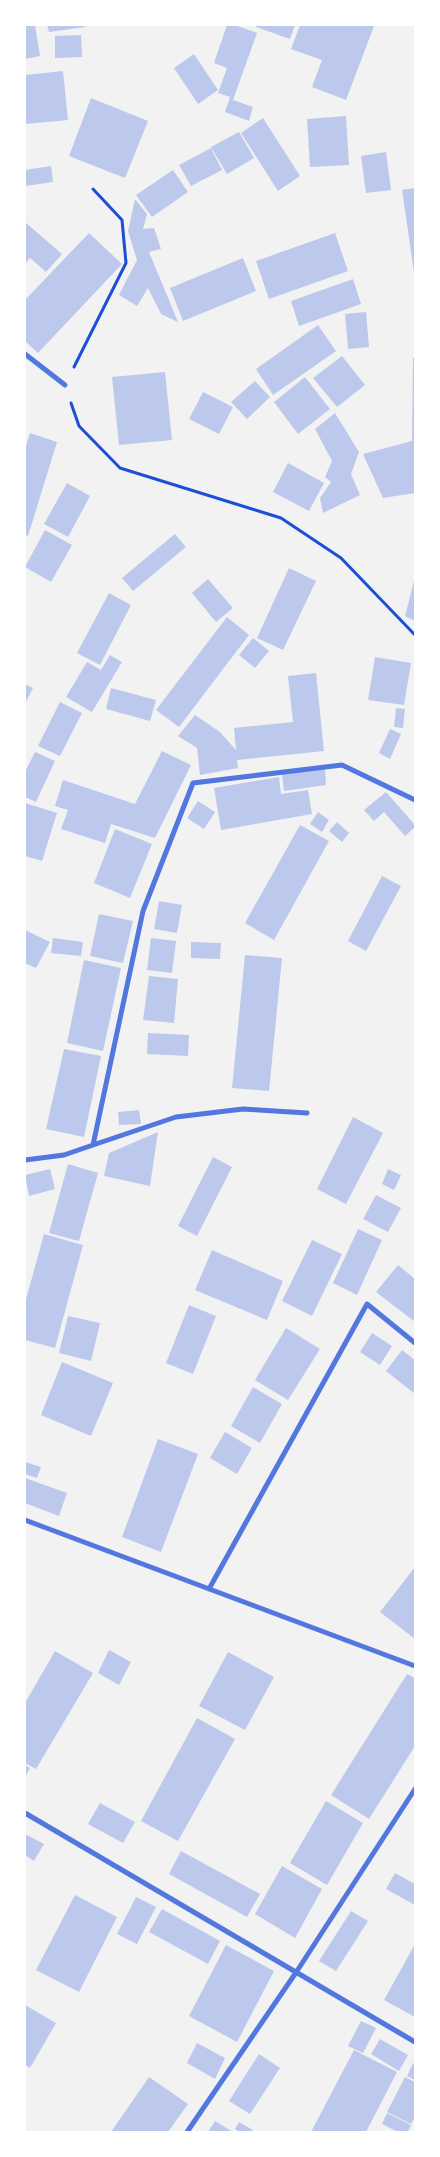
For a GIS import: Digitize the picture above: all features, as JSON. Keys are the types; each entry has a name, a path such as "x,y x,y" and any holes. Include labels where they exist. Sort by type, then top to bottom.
{"street":[{"path":"25,354 65,385"},
{"path":"93,1145 143,911 193,783 342,765 415,800"},
{"path":"25,1160 64,1155 176,1117 243,1109 307,1112"},
{"path":"209,1589 367,1304 415,1343"},
{"path":"25,1520 415,1666"},
{"path":"187,2132 297,1971 415,1789"},
{"path":"25,1813 415,2042"}],"path":[{"path":"93,189 122,220 126,263 65,385 79,426 120,468 281,518 341,558 415,635"}],"building":[{"path":"25,25 35,25 40,56 25,59"},
{"path":"47,25 85,25 85,27 49,32"},
{"path":"227,25 235,25 257,33 233,100 253,107 249,121 225,112 230,97 218,93 227,68 214,63"},
{"path":"256,25 295,25 290,39 256,27"},
{"path":"300,25 374,26 346,100 312,87 322,60 291,49"},
{"path":"81,35 82,57 55,58 55,36"},
{"path":"194,54 218,90 198,104 174,68"},
{"path":"63,71 68,120 25,124 25,75"},
{"path":"91,98 148,121 125,178 69,156"},
{"path":"346,116 349,165 310,167 307,119"},
{"path":"263,118 300,176 278,191 241,133"},
{"path":"239,132 254,158 227,174 211,147"},
{"path":"211,148 222,170 191,186 179,165"},
{"path":"386,152 391,190 366,193 361,156"},
{"path":"51,166 53,182 25,186 25,170"},
{"path":"173,170 188,192 152,217 136,195"},
{"path":"415,188 415,272 414,272 402,190"},
{"path":"135,199 147,214 143,229 154,228 161,249 149,252 178,322 161,314 148,288 137,306 119,295 137,260 128,231"},
{"path":"25,222 62,254 46,272 30,258 25,264"},
{"path":"89,233 122,264 38,353 25,341 25,300"},
{"path":"335,233 348,271 269,299 256,261"},
{"path":"243,258 256,291 183,321 170,288"},
{"path":"353,279 361,304 299,326 291,301"},
{"path":"366,312 369,347 348,349 345,314"},
{"path":"318,325 336,351 273,395 256,369"},
{"path":"342,356 365,385 337,407 313,378"},
{"path":"413,358 415,358 415,493 383,498 363,454 412,441"},
{"path":"165,372 172,440 119,445 112,377"},
{"path":"305,377 330,409 298,434 274,402"},
{"path":"255,381 270,397 247,419 231,402"},
{"path":"203,392 233,407 219,434 189,419"},
{"path":"335,413 359,452 351,474 360,495 323,513 320,498 331,482 325,477 332,461 315,429"},
{"path":"30,433 57,442 28,536 25,535 25,449"},
{"path":"288,463 324,483 309,511 273,492"},
{"path":"67,483 90,496 68,537 44,524"},
{"path":"45,530 72,545 51,582 25,567"},
{"path":"175,534 186,547 133,591 122,578"},
{"path":"289,568 316,581 283,650 257,638"},
{"path":"415,577 415,621 405,616"},
{"path":"208,579 233,608 216,622 192,593"},
{"path":"109,593 131,605 100,665 77,653"},
{"path":"227,617 249,635 179,727 156,710"},
{"path":"253,638 269,651 255,668 239,655"},
{"path":"110,655 122,662 92,712 66,697 87,662 101,670"},
{"path":"375,657 411,663 404,705 368,700"},
{"path":"316,673 324,751 237,760 238,768 200,775 197,748 178,736 195,715 220,732 236,750 234,728 293,722 288,676"},
{"path":"25,684 33,688 25,704"},
{"path":"111,688 156,700 150,721 106,709"},
{"path":"60,702 82,713 60,756 38,746"},
{"path":"396,708 405,709 403,728 394,727"},
{"path":"390,729 401,734 390,759 379,753"},
{"path":"162,751 191,765 155,838 111,824 105,843 61,829 68,810 55,806 63,780 135,804"},
{"path":"35,752 55,761 36,802 25,797 25,772"},
{"path":"325,769 326,785 284,791 282,774"},
{"path":"279,777 281,794 308,790 312,814 221,830 214,788"},
{"path":"386,792 415,825 405,836 384,812 374,821 364,810"},
{"path":"198,801 215,812 204,829 187,818"},
{"path":"25,803 57,813 42,861 25,856"},
{"path":"318,812 329,820 322,832 310,824"},
{"path":"337,822 349,833 342,842 329,831"},
{"path":"300,825 329,841 274,940 245,923"},
{"path":"115,829 152,844 130,898 94,883"},
{"path":"382,876 401,886 366,951 348,941"},
{"path":"159,901 182,905 177,933 154,929"},
{"path":"99,914 133,921 123,963 90,956"},
{"path":"25,930 50,942 36,968 25,963"},
{"path":"53,938 83,942 81,956 51,953"},
{"path":"151,938 176,941 172,973 147,970"},
{"path":"191,942 221,943 220,959 191,958"},
{"path":"245,955 282,958 269,1091 232,1088"},
{"path":"84,960 121,968 103,1051 67,1043"},
{"path":"149,976 178,979 174,1023 143,1020"},
{"path":"148,1033 189,1035 188,1056 147,1054"},
{"path":"64,1049 101,1056 84,1137 46,1129"},
{"path":"139,1110 141,1124 119,1125 118,1112"},
{"path":"353,1117 383,1133 346,1204 317,1189"},
{"path":"158,1132 150,1186 104,1176 109,1153"},
{"path":"213,1157 232,1167 197,1236 178,1226"},
{"path":"68,1164 98,1173 79,1241 49,1233"},
{"path":"50,1169 55,1189 29,1196 25,1175"},
{"path":"388,1169 401,1175 394,1190 382,1184"},
{"path":"376,1195 401,1208 388,1232 363,1219"},
{"path":"358,1229 382,1240 357,1295 333,1283"},
{"path":"44,1234 83,1245 55,1348 25,1340 25,1303"},
{"path":"312,1240 342,1254 312,1316 282,1301"},
{"path":"212,1250 283,1281 267,1320 195,1290"},
{"path":"398,1265 415,1279 415,1322 376,1292"},
{"path":"189,1305 216,1316 193,1374 166,1363"},
{"path":"68,1316 100,1323 91,1361 59,1353"},
{"path":"286,1328 320,1349 288,1400 255,1380"},
{"path":"372,1333 392,1346 380,1365 360,1352"},
{"path":"402,1350 415,1360 415,1394 386,1371"},
{"path":"62,1362 113,1383 91,1436 41,1415"},
{"path":"253,1387 282,1404 260,1443 231,1426"},
{"path":"225,1432 252,1448 237,1474 210,1458"},
{"path":"158,1439 198,1454 161,1552 122,1537"},
{"path":"25,1462 41,1467 37,1478 25,1474"},
{"path":"25,1478 67,1493 59,1516 25,1503"},
{"path":"415,1567 415,1639 380,1612"},
{"path":"109,1650 131,1662 119,1685 98,1673"},
{"path":"55,1651 93,1673 36,1769 25,1763 25,1703"},
{"path":"228,1652 274,1677 245,1730 199,1706"},
{"path":"407,1674 415,1678 415,1746 369,1819 331,1795"},
{"path":"197,1718 235,1739 178,1841 141,1821"},
{"path":"25,1765 30,1768 25,1777"},
{"path":"326,1801 363,1823 327,1885 290,1863"},
{"path":"100,1803 135,1822 123,1843 88,1824"},
{"path":"25,1834 44,1844 34,1861 25,1855"},
{"path":"181,1851 260,1894 247,1917 169,1874"},
{"path":"282,1866 322,1889 295,1938 255,1914"},
{"path":"395,1873 415,1884 415,1905 386,1889"},
{"path":"75,1895 117,1917 79,1992 36,1970"},
{"path":"136,1897 156,1907 137,1944 117,1934"},
{"path":"162,1909 220,1941 208,1964 149,1932"},
{"path":"351,1911 368,1921 336,1971 319,1961"},
{"path":"415,1944 415,2017 384,2000"},
{"path":"226,1945 274,1971 237,2042 189,2016"},
{"path":"25,2005 56,2023 30,2068 25,2065"},
{"path":"361,2021 376,2028 363,2053 348,2046"},
{"path":"380,2039 408,2055 399,2071 371,2054"},
{"path":"197,2043 225,2058 215,2079 187,2063"},
{"path":"354,2050 397,2072 366,2132 311,2132"},
{"path":"259,2054 280,2068 250,2114 229,2101"},
{"path":"413,2063 415,2064 415,2080 407,2076"},
{"path":"149,2077 188,2104 168,2132 111,2132"},
{"path":"405,2077 415,2082 415,2117 411,2124 387,2112"},
{"path":"387,2113 411,2125 408,2132 398,2132 382,2124"},
{"path":"215,2121 233,2132 208,2132"},
{"path":"239,2122 253,2130 251,2132 239,2132 235,2129"}]}
